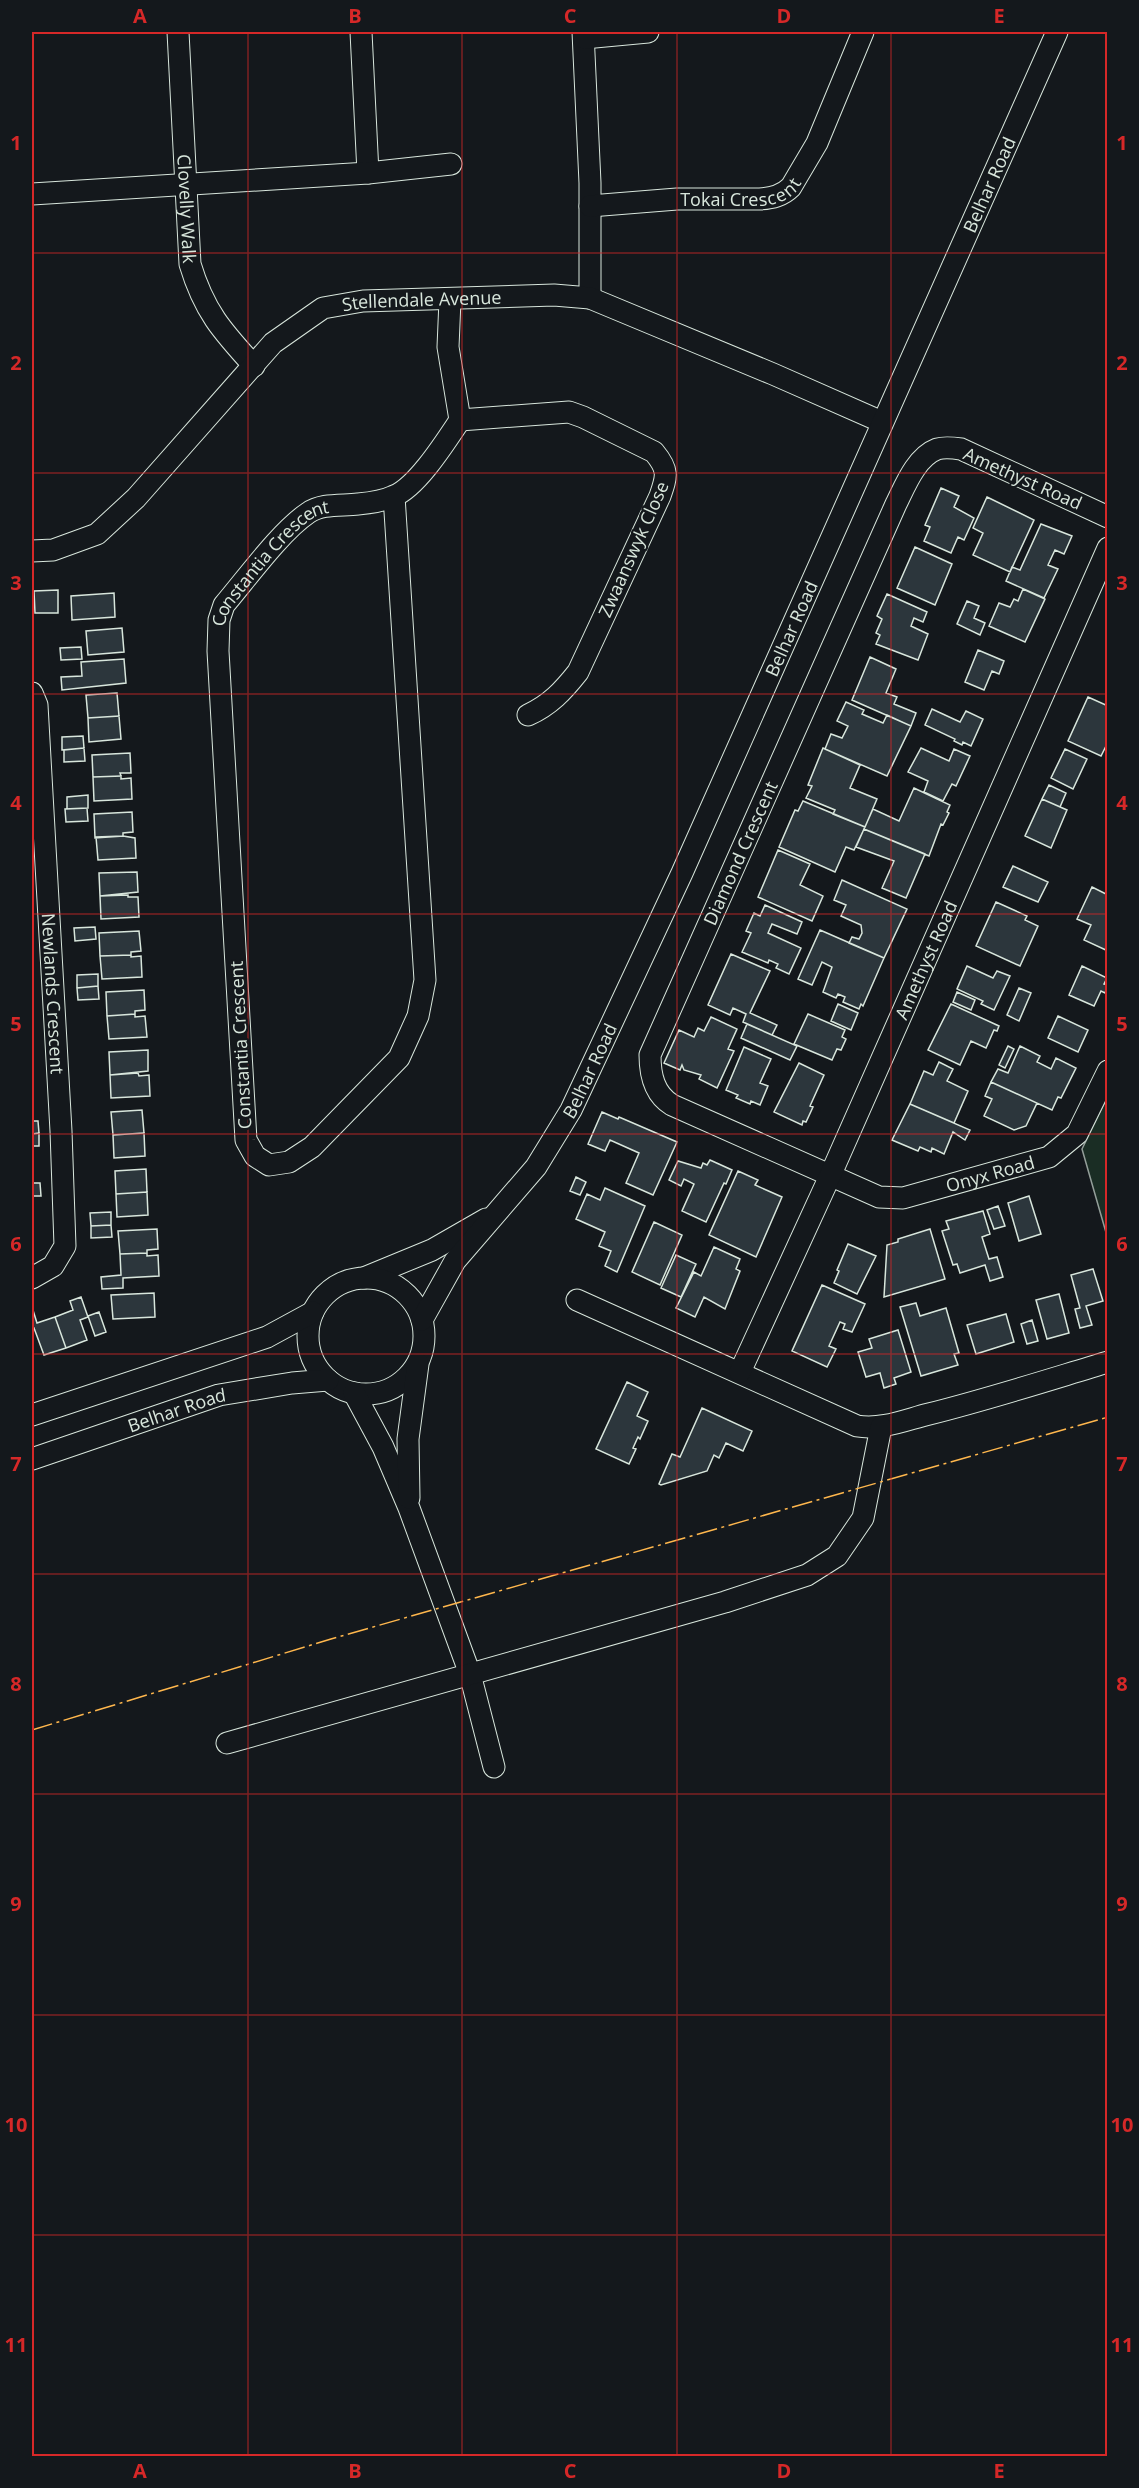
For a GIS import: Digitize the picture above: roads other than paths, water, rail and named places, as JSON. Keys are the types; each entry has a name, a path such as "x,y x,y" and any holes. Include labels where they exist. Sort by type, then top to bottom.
{"street":[{"name":"Clovelly Walk","path":"178,32 184,184 190,264 198,292 217,325 254,366"},
{"path":"361,32 368,173"},
{"path":"590,298 590,206 583,35 648,32"},
{"name":"Tokai Crescent","path":"590,206 677,199 760,199 773,198 785,192 791,188 817,143 863,32"},
{"name":"Belhar Road","path":"422,1320 455,1261 536,1167 571,1110 599,1053 1057,32"},
{"path":"32,194 368,173 452,164"},
{"name":"Stellendale Avenue","path":"32,551 53,549 97,534 136,498 273,343 323,308 363,301 554,295 590,298 882,422"},
{"path":"450,300 448,347 460,420"},
{"name":"Zwaanswyk Close","path":"460,420 569,412 654,452 663,462 667,477 578,672 563,692 545,708 528,715"},
{"name":"Constantia Crescent","path":"394,496 425,980 423,998 415,1025 399,1058 312,1147 289,1162 269,1165 255,1156 246,1140 218,643 219,620 224,604 293,525 310,511 394,496 433,459 460,420"},
{"name":"Amethyst Road","path":"937,449 961,449 1107,517"},
{"name":"Diamond Crescent","path":"830,1176 667,1102 656,1088 650,1069 650,1055 896,504 924,457 937,449"},
{"name":"Amethyst Road","path":"740,1372 830,1176 1107,548"},
{"name":"Newlands Crescent","path":"32,693 37,705 38,716 61,1131 65,1246 53,1266 32,1278"},
{"name":"Onyx Road","path":"830,1176 879,1197 895,1199 1049,1157 1077,1134 1107,1071"},
{"name":"Belhar Road","path":"364,1278 432,1250 500,1211"},
{"path":"32,1415 204,1356 267,1337 313,1312 329,1291 353,1279 364,1278 394,1285 416,1306 422,1320 424,1342 418,1364 408,1439 409,1508"},
{"path":"577,1300 857,1426 881,1427 1107,1362"},
{"path":"313,1312 308,1336 313,1360 328,1380 340,1388 354,1393 373,1394 391,1389 406,1379 418,1364"},
{"name":"Belhar Road","path":"32,1459 219,1395 292,1383 328,1380"},
{"path":"354,1393 382,1447 409,1508 470,1674 494,1767"},
{"path":"227,1743 724,1602 807,1575 837,1556 863,1518 881,1427"}]}
